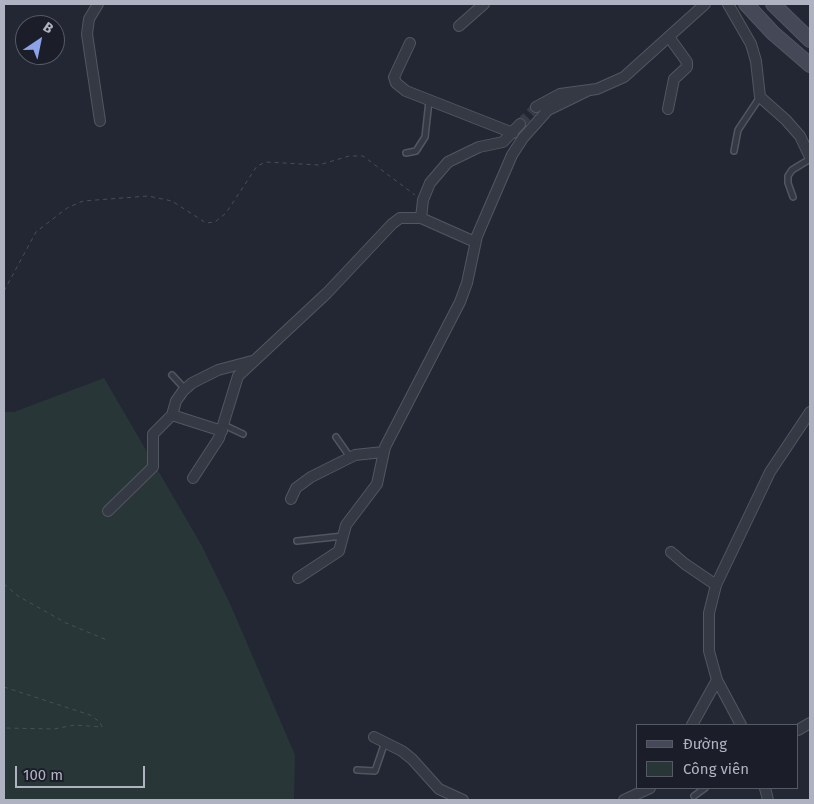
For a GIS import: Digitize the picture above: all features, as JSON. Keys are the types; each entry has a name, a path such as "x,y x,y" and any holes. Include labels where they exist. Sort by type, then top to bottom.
{"main road":[{"path":"746,4 774,33 810,65"},
{"path":"773,4 810,40"}],"street":[{"path":"98,4 89,19 87,34 100,121"},
{"path":"459,26 484,4"},
{"path":"298,578 339,551 351,518 377,484 383,452 460,302 467,282 475,242 506,167 522,138 548,110 589,90 624,77 705,4"},
{"path":"728,4 751,44 756,60 760,97 786,120 800,136 810,158"},
{"path":"668,37 686,62 687,67 674,79 668,109"},
{"path":"410,43 394,77 396,83 406,91 513,133"},
{"path":"536,107 560,94 589,90"},
{"path":"421,218 422,200 430,183 448,162 479,147 503,142 520,124"},
{"path":"193,478 207,459 223,428 233,387 238,376 327,292 392,224 400,218 421,218 475,242"},
{"path":"108,511 153,467 153,434 172,415 176,401 186,389 218,370 252,362"},
{"path":"740,724 717,680 710,651 709,613 716,585 770,472 810,412"},
{"path":"172,415 223,428"},
{"path":"291,499 302,482 350,457 366,452 383,452"},
{"path":"671,552 684,564 716,585"},
{"path":"693,724 717,680"},
{"path":"799,729 810,723"},
{"path":"374,737 402,751 422,768 439,789 463,800"},
{"path":"624,800 648,789"}],"lane":[{"path":"734,151 738,130 760,97"},
{"path":"406,153 416,151 425,138 429,100"},
{"path":"793,196 788,183 790,172 810,158"},
{"path":"172,375 186,389"},
{"path":"223,428 243,434"},
{"path":"336,437 350,457"},
{"path":"297,541 343,536"},
{"path":"357,770 375,771 386,742"},
{"path":"694,796 704,789"}],"path":[{"path":"4,291 22,253 36,232 67,208 83,202 148,196 172,201 206,223 215,222 226,213 257,166 266,162 319,165 349,156 363,156 422,200"},
{"path":"4,584 18,596 66,624 107,640"},
{"path":"4,687 90,715 100,722 102,727 75,725 54,730 4,728"}],"green space":[{"path":"104,378 202,546 231,606 295,755 294,800 4,800 4,412 14,412"}],"tunnel":[{"path":"520,124 536,107"}]}
